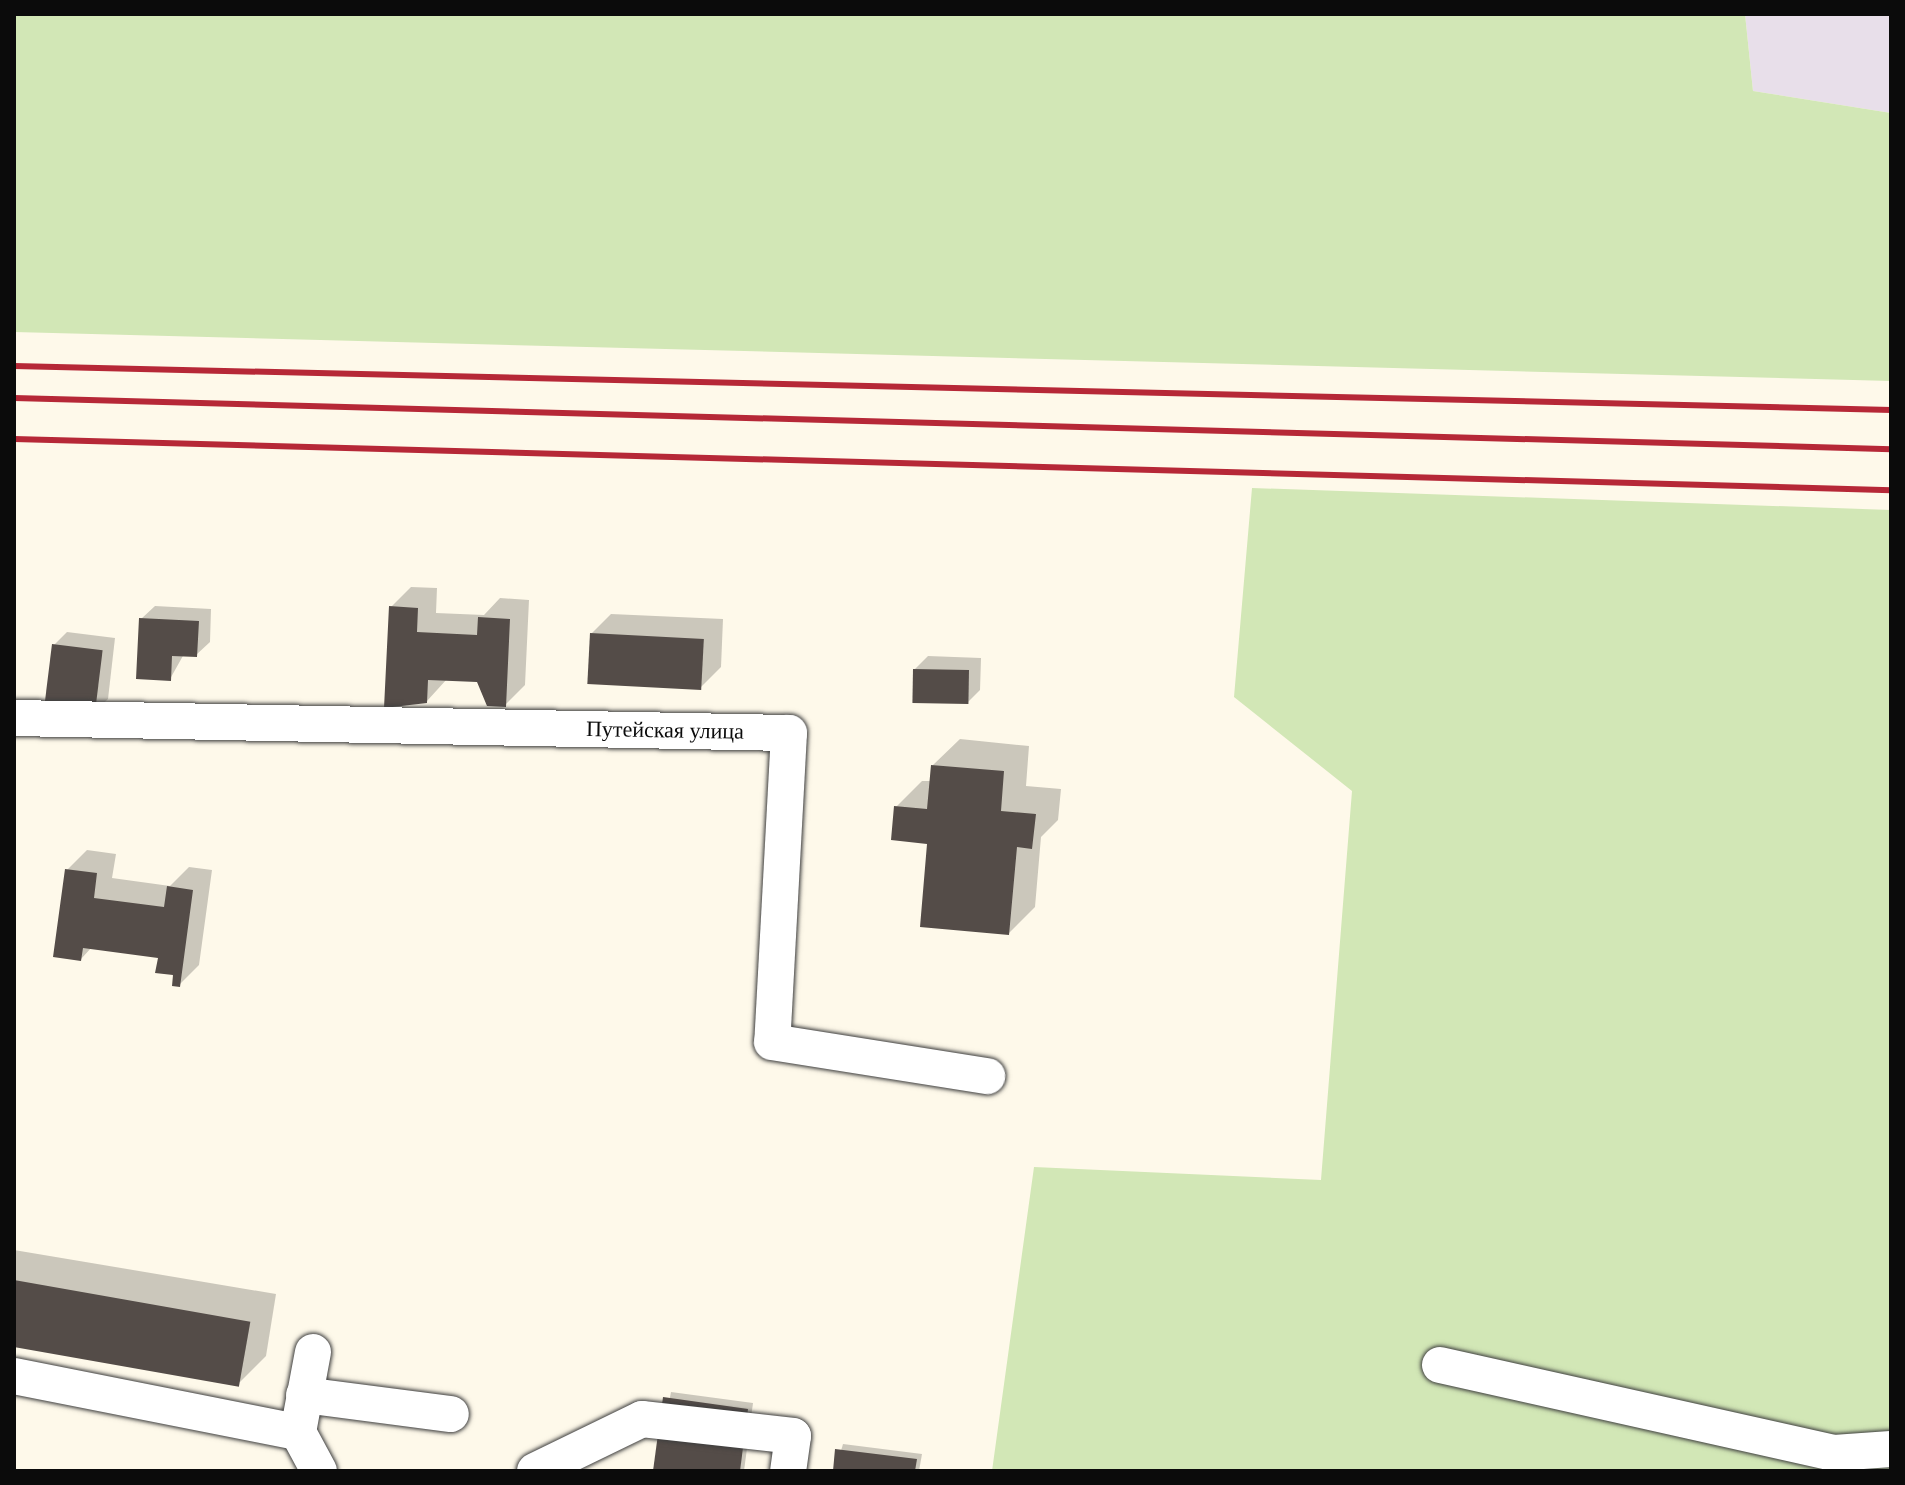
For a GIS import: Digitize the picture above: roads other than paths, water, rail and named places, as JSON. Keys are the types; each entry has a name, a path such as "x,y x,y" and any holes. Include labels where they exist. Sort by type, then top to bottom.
{"street":[{"name":"Путейская улица","path":"14,718 789,733 772,1042 987,1076"},
{"path":"313,1352 298,1432 319,1471"},
{"path":"1440,1365 1834,1453 1891,1449"},
{"path":"14,1376 298,1432"},
{"path":"304,1395 451,1414"},
{"path":"535,1471 642,1419 793,1436 788,1471"}],"railway":[{"path":"14,366 1891,410"},
{"path":"14,398 1891,449"},
{"path":"14,439 1891,490"}]}
